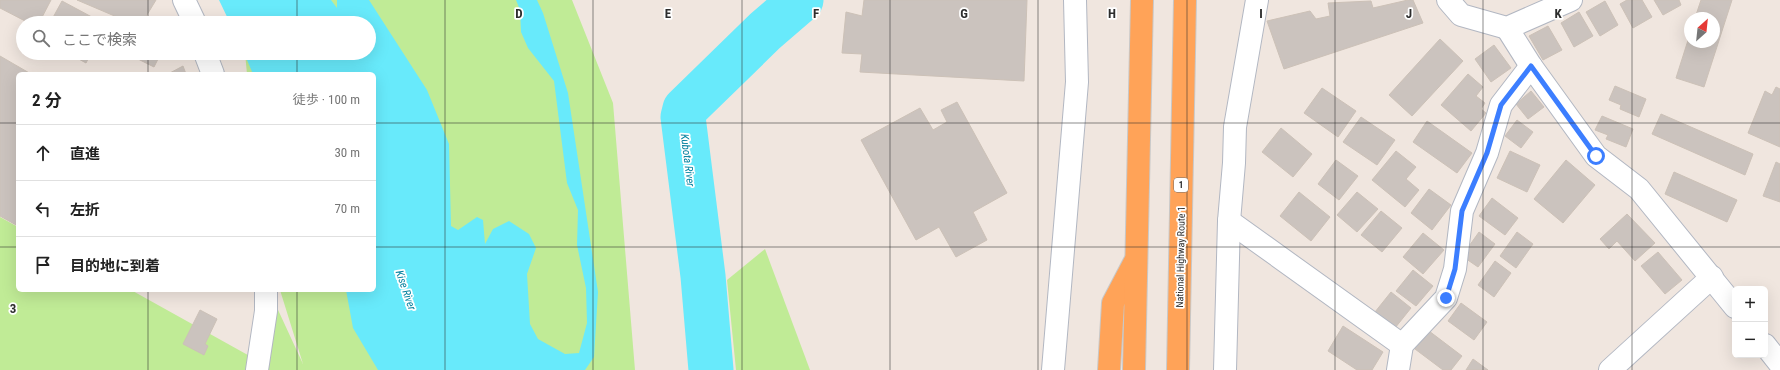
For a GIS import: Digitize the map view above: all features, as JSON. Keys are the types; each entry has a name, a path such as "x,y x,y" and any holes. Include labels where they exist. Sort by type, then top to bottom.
{"highway":[{"path":"1134,370 1142,0"},
{"name":"National Highway Route 1","path":"1178,370 1185,0"},
{"path":"1109,370 1113,303 1136,260"}],"street":[{"path":"184,0 191,16"},
{"path":"1053,370 1077,82 1075,0"},
{"path":"1225,370 1229,221 1234,164 1235,127 1257,0"},
{"path":"1448,0 1461,15 1507,28 1571,0"},
{"path":"1507,28 1531,66 1596,156 1639,189 1732,302"},
{"path":"208,60 212,72"},
{"path":"1398,370 1402,345 1446,298 1455,269 1462,211 1487,153 1501,105 1531,66"},
{"path":"1229,221 1402,345"},
{"path":"1610,370 1712,277"},
{"path":"257,370 266,311 266,292"},
{"path":"1768,348 1780,364"}],"green space":[{"path":"239,0 572,0 613,103 635,370 0,370 0,217 16,226 16,292 135,292 255,359 273,299 303,364 281,292 376,292 376,72 247,72 246,60 376,60 376,16 329,16"},
{"path":"765,249 810,370 736,370 727,280"}],"water":[{"name":"Kise River","path":"219,0 331,0 337,8 337,0 369,0 427,90 449,144 451,226 458,230 477,217 483,220 485,244 493,229 509,221 529,234 536,248 527,274 530,324 538,339 565,354 579,353 587,323 586,288 577,245 578,210 567,183 554,81 528,48 521,32 520,10 516,0 537,0 543,13 568,93 598,292 594,357 585,370 378,370 353,328 346,292 376,292 376,72 252,72 247,60 376,60 376,16 227,16"}],"building":[{"path":"0,0 51,0 43,16 16,16 0,8"},
{"path":"77,0 156,0 146,16 115,16"},
{"path":"864,0 1027,0 1024,81 860,72 862,54 842,53 846,12 862,16"},
{"path":"1413,0 1423,23 1284,69 1267,21 1310,11 1316,19 1330,16 1328,3 1371,1 1373,8"},
{"path":"1627,0 1642,0 1652,17 1633,28 1620,4"},
{"path":"1654,0 1679,0 1681,5 1663,15"},
{"path":"1701,0 1732,0 1720,37 1720,12 1697,12"},
{"path":"62,1 90,16 54,16"},
{"path":"1605,1 1618,25 1600,36 1586,12"},
{"path":"1579,12 1593,36 1574,47 1561,23"},
{"path":"1548,26 1562,50 1543,60 1529,36"},
{"path":"1440,39 1463,61 1412,116 1389,95"},
{"path":"1494,45 1511,68 1491,82 1475,59"},
{"path":"1686,48 1717,48 1704,87 1676,78"},
{"path":"0,56 28,72 16,72 16,225 0,216"},
{"path":"81,60 88,60 86,63"},
{"path":"140,60 158,60 154,67"},
{"path":"183,66 185,72 172,72"},
{"path":"1468,74 1483,87 1476,96 1485,103 1481,109 1486,113 1471,131 1441,105"},
{"path":"1615,86 1646,99 1639,117 1620,109 1621,105 1609,100"},
{"path":"1776,87 1780,89 1780,147 1748,133 1765,91 1772,95"},
{"path":"1322,88 1356,111 1338,137 1304,113"},
{"path":"1531,91 1544,107 1528,119 1516,104"},
{"path":"957,102 1007,193 973,212 987,240 956,257 939,227 916,240 861,140 920,108 933,130 947,122 941,110"},
{"path":"1661,114 1753,154 1745,175 1652,134"},
{"path":"1602,116 1633,129 1626,147 1606,139 1608,135 1595,130"},
{"path":"1361,117 1395,140 1377,165 1343,142"},
{"path":"1517,120 1533,132 1521,148 1505,136"},
{"path":"1427,121 1472,153 1457,173 1413,142"},
{"path":"1281,128 1312,154 1293,177 1262,152"},
{"path":"1396,151 1416,167 1406,179 1419,190 1405,207 1372,180"},
{"path":"1510,151 1540,165 1527,192 1497,178"},
{"path":"1336,160 1358,176 1339,200 1318,184"},
{"path":"1566,160 1595,185 1563,223 1534,199"},
{"path":"1776,162 1780,164 1780,202 1763,196"},
{"path":"1674,172 1737,200 1727,222 1665,194"},
{"path":"1429,189 1451,205 1432,230 1411,213"},
{"path":"1299,192 1330,217 1311,241 1280,216"},
{"path":"1357,192 1378,209 1357,232 1337,215"},
{"path":"1492,198 1518,218 1505,235 1479,216"},
{"path":"1381,211 1402,228 1382,252 1361,235"},
{"path":"1627,214 1655,243 1635,261 1617,241 1609,249 1600,239"},
{"path":"1479,232 1495,244 1478,267 1462,256"},
{"path":"1517,232 1533,244 1516,268 1500,256"},
{"path":"1423,233 1444,250 1423,274 1403,257"},
{"path":"1658,252 1682,280 1665,294 1641,266"},
{"path":"1495,261 1511,273 1494,297 1478,285"},
{"path":"1413,270 1433,286 1416,306 1396,291"},
{"path":"1391,292 1411,308 1395,328 1375,312"},
{"path":"1461,303 1487,322 1474,340 1448,321"},
{"path":"200,310 217,319 205,344 208,346 204,355 183,344"},
{"path":"1343,326 1383,352 1372,370 1357,370 1328,351"},
{"path":"1429,331 1462,356 1451,370 1443,370 1415,349"},
{"path":"1473,359 1488,370 1466,370"}],"waterway":[{"name":"Kubota River","path":"711,370 703,276 683,117 685,109 765,31 801,0"}],"route":[{"path":"1446,298 1455,269 1462,211 1487,153 1501,105 1531,66 1596,156"}]}
